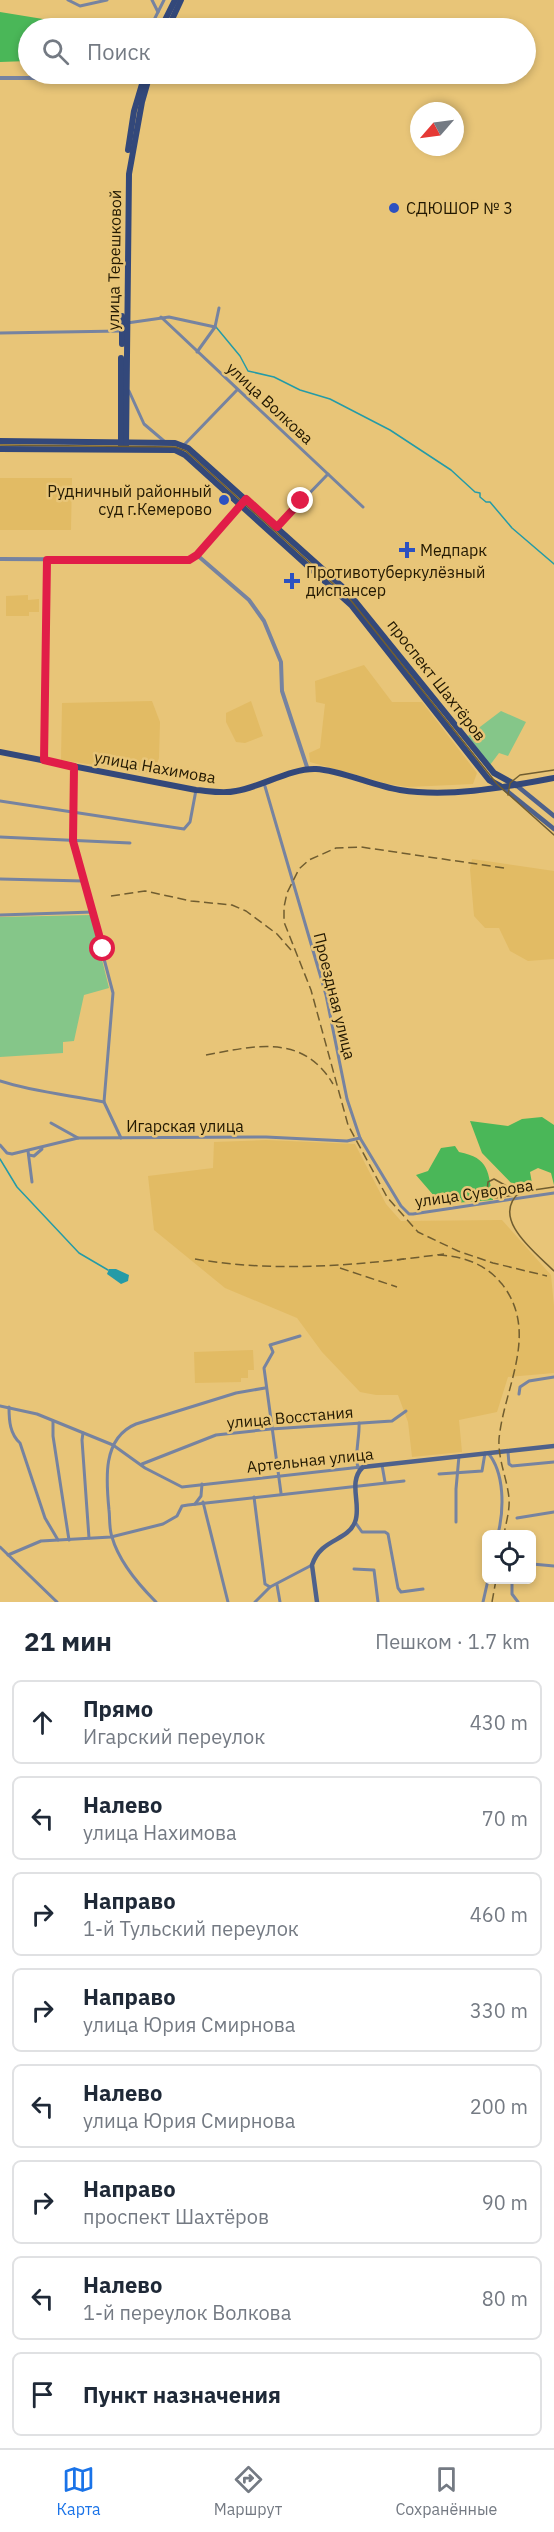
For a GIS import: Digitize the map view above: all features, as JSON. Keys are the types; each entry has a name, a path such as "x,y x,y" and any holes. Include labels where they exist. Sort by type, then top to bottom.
{"main road":[{"path":"166,18 175,0"},
{"path":"173,18 181,0"},
{"name":"улица Терешковой","path":"124,446 124,323 129,174 145,84"},
{"name":"улица Терешковой","path":"124,331 126,380 124,446"},
{"name":"проспект Шахтёров","path":"0,441 124,446 179,452 242,505 351,605 489,780 500,786"},
{"name":"проспект Шахтёров","path":"0,449 169,443 183,445 246,499 356,600 494,773 514,784"},
{"name":"улица Нахимова","path":"0,752 195,790 231,792 317,769 384,787 415,792 442,792 500,786 554,777"},
{"path":"494,773 500,786 554,830"},
{"path":"514,784 554,816"},
{"name":"Артельная улица","path":"361,1467 554,1446"},
{"path":"317,1602 312,1565 321,1548 346,1533 355,1522 357,1475 361,1467"}],"street":[{"path":"68,0 80,6 107,0"},
{"path":"152,0 158,12"},
{"path":"155,18 164,0"},
{"path":"0,78 18,78"},
{"path":"197,352 215,327 219,308"},
{"path":"124,323 161,317 182,318 215,327"},
{"name":"улица Волкова","path":"161,317 363,507"},
{"path":"0,333 124,331"},
{"path":"126,380 144,423 154,435 169,443"},
{"path":"183,445 237,390"},
{"path":"277,527 328,474"},
{"path":"0,559 191,560 246,499"},
{"path":"197,555 249,600 264,621 281,662 282,691 308,770"},
{"path":"44,760 47,560"},
{"path":"74,767 71,813 73,841 113,993 104,1102 121,1138"},
{"name":"Проездная улица","path":"264,783 323,985 347,1099 360,1138 401,1206"},
{"path":"0,801 184,829 190,822 195,790"},
{"path":"0,837 130,843"},
{"path":"0,879 84,881"},
{"path":"0,915 93,912"},
{"path":"0,1081 34,1092 56,1093 104,1102"},
{"path":"51,1124 78,1138"},
{"name":"Игарская улица","path":"0,1145 7,1153 12,1154 28,1153 78,1138 266,1137 347,1141 360,1138"},
{"path":"28,1153 34,1156 44,1148"},
{"path":"28,1153 32,1182"},
{"name":"улица Суворова","path":"401,1206 409,1214 413,1214 554,1193"},
{"path":"280,1493 264,1368 273,1352 270,1345 300,1336"},
{"path":"519,1394 520,1386 525,1382 554,1377"},
{"path":"156,1602 124,1564 111,1537 106,1485 108,1458 113,1445 128,1428 136,1424 236,1393 266,1388"},
{"name":"Артельная улица","path":"0,1406 53,1421 88,1437 113,1445 142,1465 182,1487 361,1467"},
{"path":"9,1407 9,1420 14,1438 20,1443 37,1487 45,1518 58,1540"},
{"name":"улица Восстания","path":"142,1465 216,1435 392,1421 406,1411"},
{"path":"53,1421 53,1436 69,1540"},
{"path":"359,1423 360,1440 357,1457 361,1467"},
{"path":"83,1433 89,1538"},
{"path":"508,1452 509,1464 512,1467 554,1462"},
{"path":"439,1474 482,1471 487,1453"},
{"path":"487,1453 498,1468 502,1509 499,1530"},
{"path":"456,1522 459,1456"},
{"path":"382,1465 385,1482"},
{"path":"8,1554 41,1541 111,1537 163,1524 177,1516 182,1506 203,1502 405,1481"},
{"path":"195,1504 201,1496 202,1484"},
{"path":"254,1497 265,1584 270,1587"},
{"path":"203,1502 228,1602"},
{"path":"517,1518 554,1512"},
{"path":"355,1522 362,1532 388,1534 398,1588 401,1592 423,1589"},
{"path":"0,1547 57,1602"},
{"path":"536,1564 554,1566"},
{"path":"255,1602 270,1587 312,1565"},
{"path":"354,1569 374,1570 378,1602"},
{"path":"483,1602 487,1584"},
{"path":"512,1584 512,1594 518,1602"},
{"path":"277,1585 280,1602"}],"shaded area":[{"path":"0,478 72,478 71,530 0,530"},
{"path":"28,595 28,600 39,599 39,612 29,612 29,616 6,616 6,596"},
{"path":"364,665 392,702 422,702 477,773 473,784 408,787 388,784 310,762 309,753 320,748 325,704 316,702 315,681"},
{"path":"152,701 160,722 159,758 154,774 61,760 62,703"},
{"path":"251,701 263,736 245,743 236,742 226,722 226,713"},
{"path":"472,859 554,871 554,959 528,961 510,951 499,928 485,928 474,916 470,869"},
{"path":"266,1140 355,1144 386,1204 401,1221 502,1220 551,1275 554,1306 554,1373 508,1377 497,1412 459,1420 462,1452 412,1457 408,1422 398,1395 360,1392 322,1352 297,1318 225,1288 154,1230 148,1176 213,1168 214,1142"},
{"path":"253,1350 254,1370 248,1370 248,1378 241,1378 241,1382 195,1383 194,1352"}],"green space":[{"path":"0,12 37,18 18,18 18,61 0,62"},
{"path":"501,711 526,722 508,756 499,753 490,765 468,736"},
{"path":"91,915 109,988 84,995 74,1041 63,1042 63,1053 0,1057 0,917"},
{"path":"542,1117 554,1125 554,1185 551,1173 538,1168 530,1172 533,1189 516,1188 482,1153 470,1121 508,1126 522,1119"},
{"path":"455,1146 459,1152 482,1162 488,1174 493,1200 441,1204 416,1175 428,1171 441,1148"}],"water":[{"path":"109,1269 116,1269 129,1275 128,1281 121,1284 107,1274"}],"waterway":[{"path":"216,327 240,356 248,371 274,377 300,390 330,399 390,430 451,470 475,492 480,493 480,497 486,502 490,502 512,528 554,564"},
{"path":"0,1159 17,1187 79,1253 108,1270"}],"tram line":[{"path":"0,445 175,447 186,451 349,598 497,784 554,835"},
{"path":"508,795 510,783 520,775 554,770"},
{"path":"521,1194 495,1198 487,1192 488,1182 494,1179 512,1189 523,1191"},
{"path":"554,1187 520,1192 512,1202 510,1213 512,1224 527,1245 554,1271"}],"railway":[{"path":"504,868 361,847 336,848 309,860 299,869 287,893 284,922 311,990 348,1125 387,1197 418,1232 458,1251 493,1263 547,1276"},
{"path":"111,896 145,891 191,901 232,905 246,911 277,934 291,950"},
{"path":"206,1055 259,1047 292,1050 307,1057 321,1068 333,1084"},
{"path":"397,1260 444,1254"},
{"path":"438,1255 465,1259 489,1271 502,1284 513,1303 518,1322 517,1360 499,1439 509,1498 505,1530"},
{"path":"195,1259 273,1266 352,1264 404,1259"},
{"path":"340,1268 397,1287"},
{"path":"492,1602 495,1584"}],"place":[{"name":"СДЮШОР № 3","path":"394,208"},
{"name":"Рудничный районный суд г.Кемерово","path":"224,500"},
{"name":"Медпарк","path":"407,550"},
{"name":"Противотуберкулёзный диспансер","path":"292,581"}],"route":[{"path":"103,949 73,841 71,813 74,767 44,760 47,560 191,560 246,499 277,527 301,501"}]}
